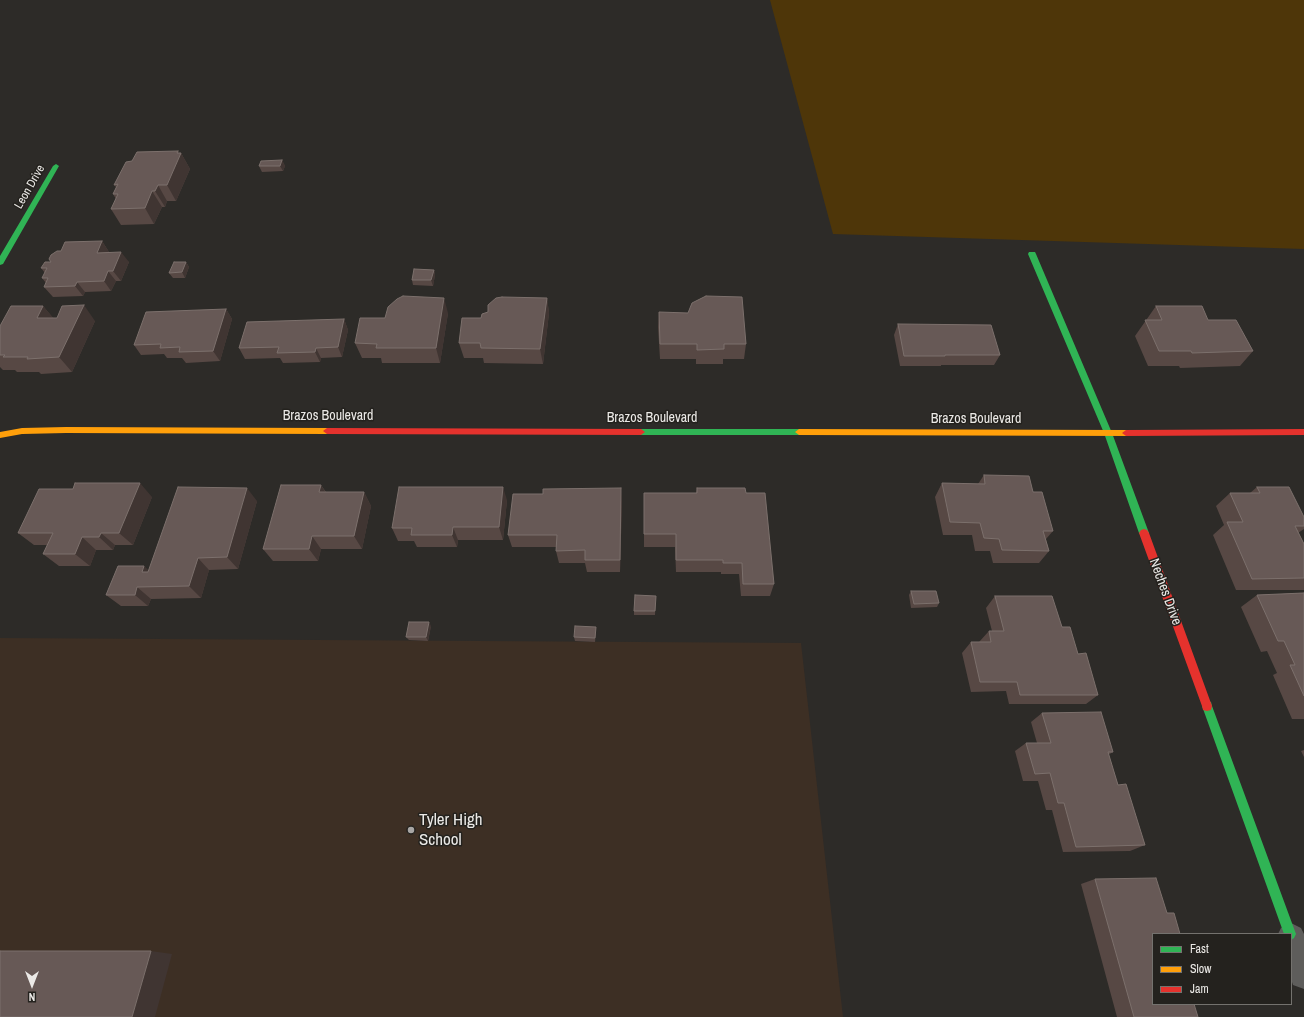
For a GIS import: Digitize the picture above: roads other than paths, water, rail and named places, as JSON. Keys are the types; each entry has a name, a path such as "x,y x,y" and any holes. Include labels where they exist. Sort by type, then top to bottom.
{"street":[{"name":"Leon Drive","path":"0,262 56,166"},
{"name":"Neches Drive","path":"1032,254 1108,433 1290,933"},
{"name":"Brazos Boulevard","path":"0,434 22,431 66,430 1108,433 1304,432"},
{"path":"1292,941 1304,974"}],"place":[{"name":"Tyler High School","path":"411,830"}]}
